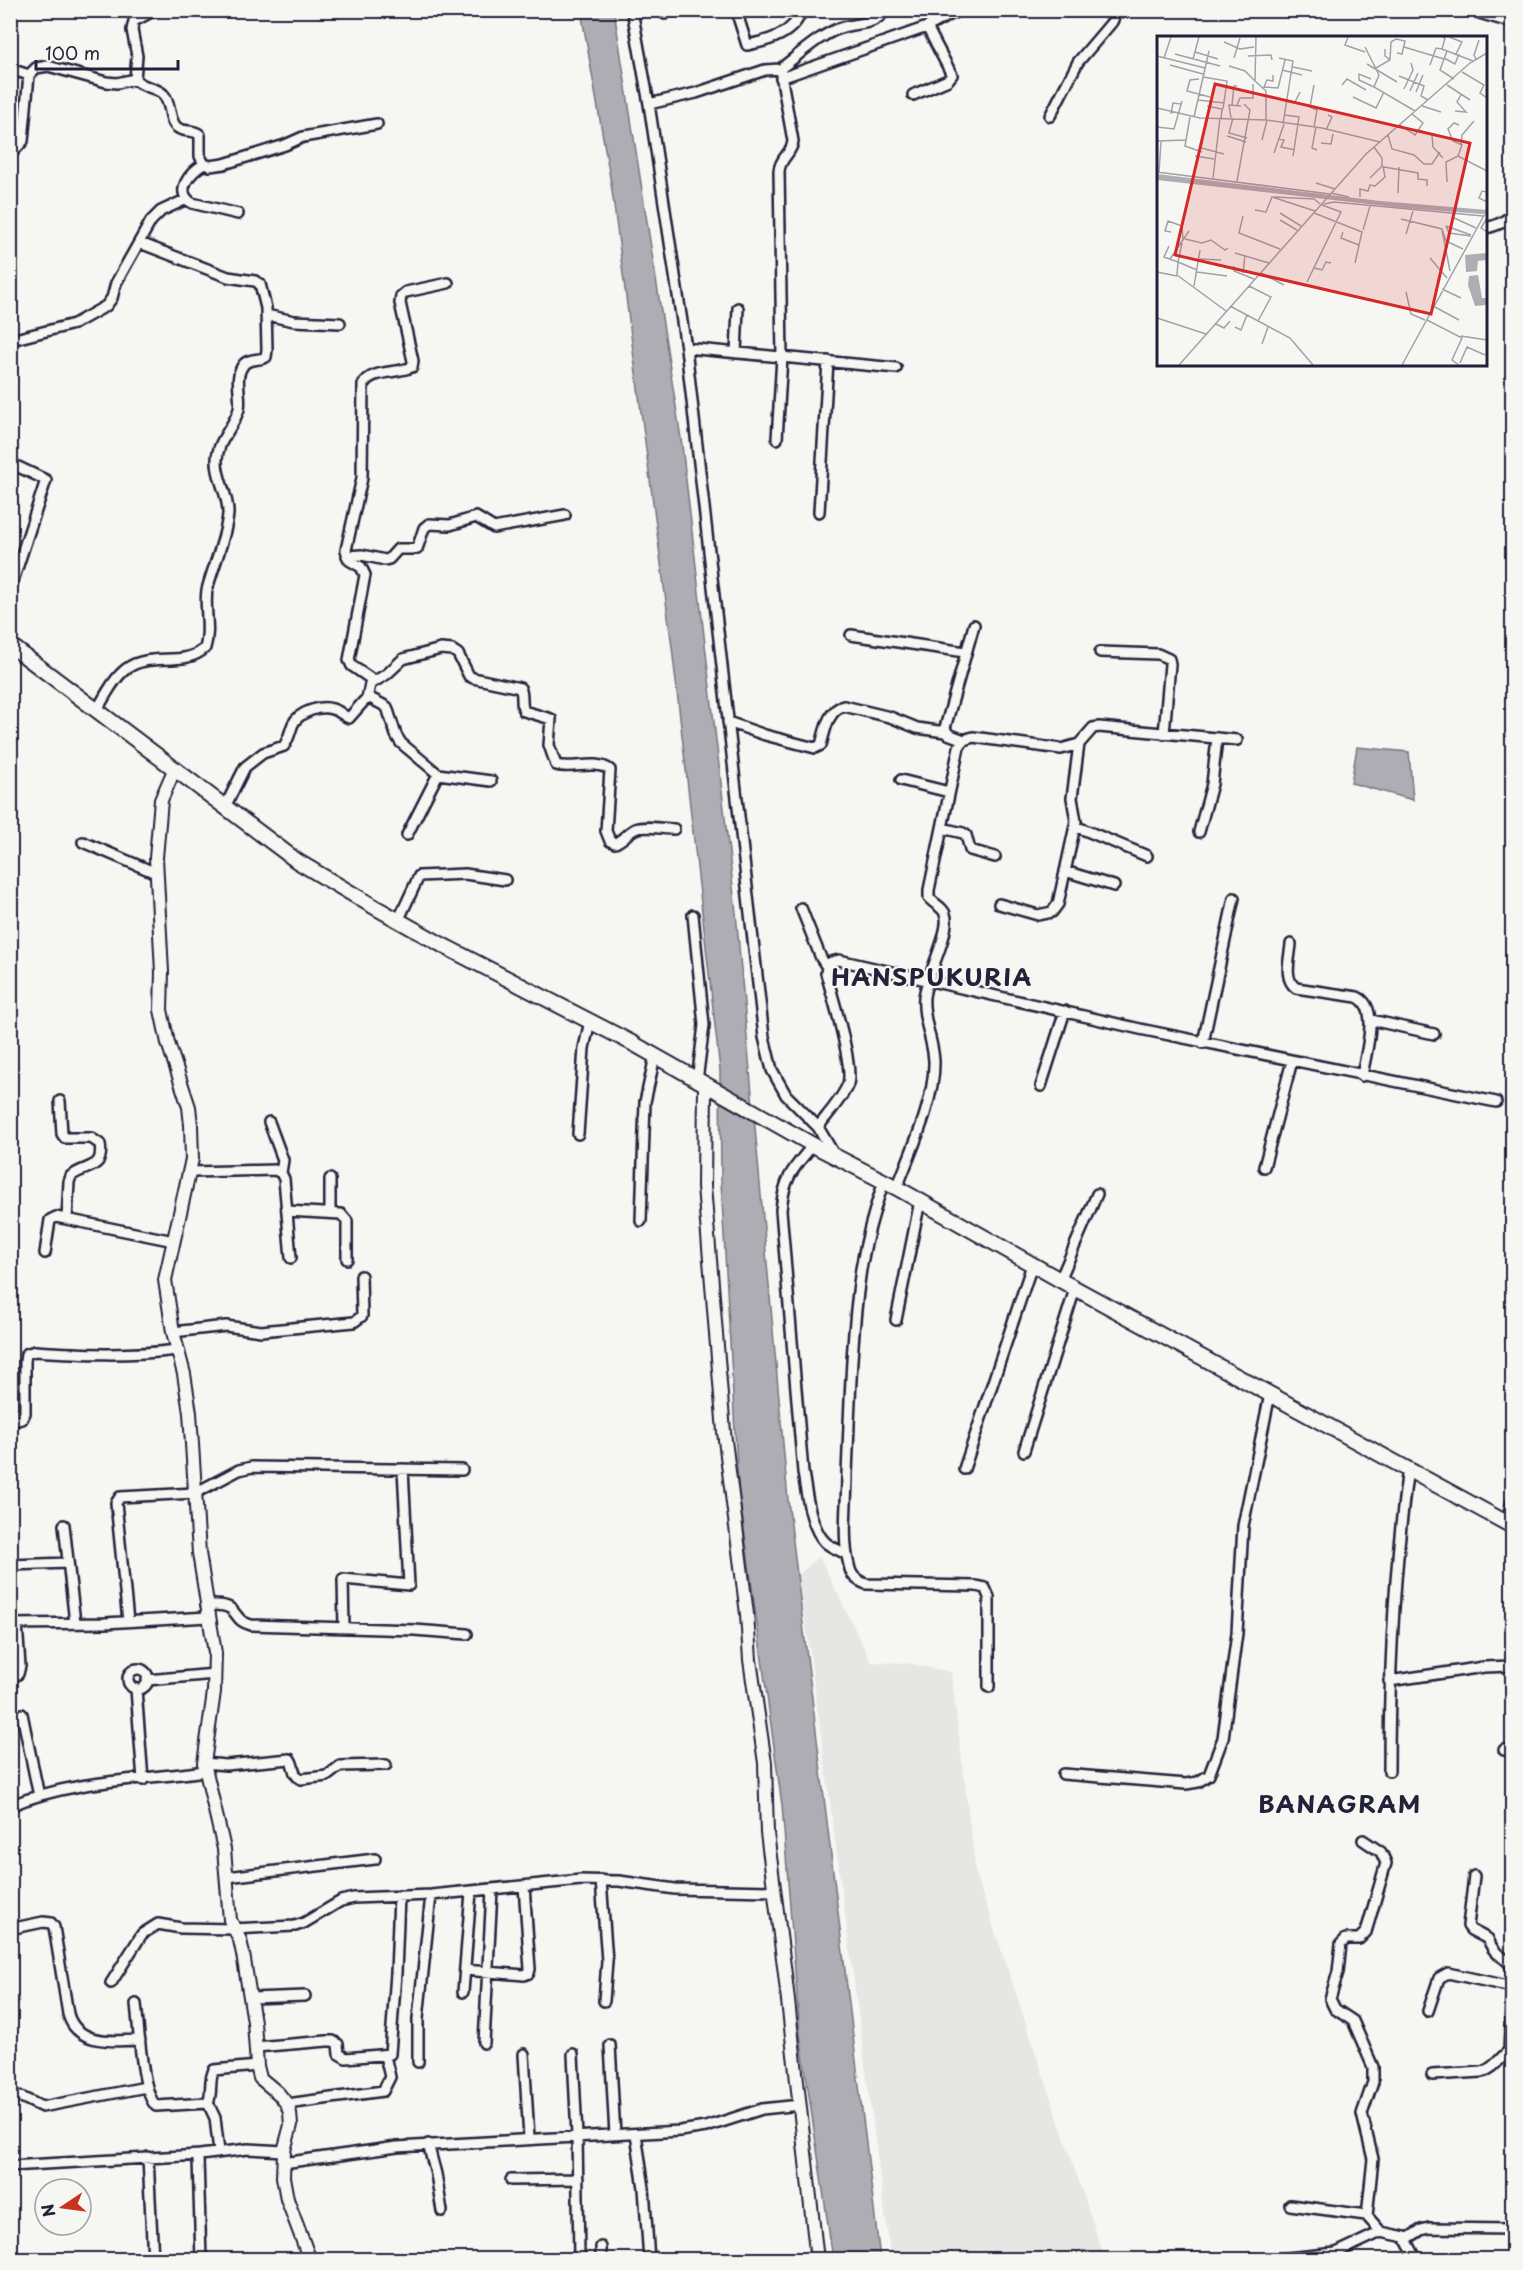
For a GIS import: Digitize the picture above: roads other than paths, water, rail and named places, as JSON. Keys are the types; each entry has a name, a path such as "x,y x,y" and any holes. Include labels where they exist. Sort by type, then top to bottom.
{"highway":[{"path":"1481,10 1512,19"}],"main road":[{"path":"10,645 297,861 398,921 655,1056 813,1145 897,1188 1075,1289 1509,1524"}],"street":[{"path":"155,10 134,21 132,30 137,56 135,79 138,83 162,92 166,97 176,127 200,135 200,156 204,164"},
{"path":"632,10 649,104 686,348 767,1055 772,1070 786,1095 818,1127 835,1156"},
{"path":"742,10 740,20 747,45 770,41 778,36 793,25 802,10"},
{"path":"780,74 831,32 842,27 875,20 882,16 885,10"},
{"path":"649,104 696,93 765,70 780,74 927,27 959,10"},
{"path":"1050,116 1078,62 1112,22 1117,10"},
{"path":"913,95 948,80 952,75 927,27"},
{"path":"10,155 23,141 29,75 36,68 48,66 117,84 135,79"},
{"path":"10,69 29,75"},
{"path":"777,439 782,357 779,171 782,159 791,151 793,141 780,74"},
{"path":"238,214 192,203 184,193 184,184 189,175 204,164 217,165 285,145 303,137 377,124"},
{"path":"12,338 74,324 106,306 112,298 116,283 157,214 187,199"},
{"path":"1487,227 1500,224 1511,217 1512,213"},
{"path":"96,711 127,668 137,663 158,659 191,657 205,648 208,640 205,603 207,590 228,513 218,468 217,452 233,424 238,409 240,401 238,384 243,365 266,357 266,315 260,284 255,281 228,277 140,243"},
{"path":"374,681 352,666 349,660 365,575 361,567 354,564 347,556 346,543 362,478 363,384 372,376 412,367 413,361 400,303 401,296 406,292 448,283"},
{"path":"736,353 738,308"},
{"path":"266,315 294,321 340,323"},
{"path":"686,348 896,368"},
{"path":"819,512 828,362"},
{"path":"10,463 46,480 10,590"},
{"path":"347,556 362,555 385,560 389,559 398,549 414,551 417,549 424,528 429,524 450,525 476,517 494,528 565,515"},
{"path":"945,732 974,625"},
{"path":"851,634 965,652"},
{"path":"225,807 245,767 263,753 284,746 300,715 328,708 349,718 367,699 368,688 374,681 387,674 403,659 441,649 452,650 458,654 469,675 473,678 520,688 521,707 524,711 551,719 549,745 556,765 606,766 610,770 606,831 609,841 619,842 628,833 638,828 674,829"},
{"path":"1100,652 1158,654 1169,659 1164,734"},
{"path":"367,699 370,698 387,707 401,743 438,774 491,781"},
{"path":"728,722 765,735 815,748 820,745 832,712 837,707 844,706 890,717 917,728 945,732 964,740"},
{"path":"999,904 1038,915 1052,912 1058,904 1076,821 1072,798 1080,744 1093,728 1237,740"},
{"path":"897,1188 921,1121 933,1070 933,1050 924,1010 928,980 946,924 946,916 944,910 929,898 929,890 959,747 964,740 973,737 1061,749 1080,744"},
{"path":"1199,832 1210,796 1217,738"},
{"path":"175,768 161,800 156,873 162,972 162,1020 189,1107 192,1125 191,1173 165,1280 190,1413 195,1492 207,1611 214,1653 215,1674 204,1767 224,1849 228,1907 234,1929 240,1940 251,1998 257,2066 260,2078 287,2104 290,2113 291,2125 284,2157 283,2177 287,2199 310,2259"},
{"path":"407,835 438,774"},
{"path":"901,780 950,792"},
{"path":"1075,826 1147,856"},
{"path":"942,828 966,835 970,850 995,857"},
{"path":"83,842 156,873"},
{"path":"1065,871 1114,886"},
{"path":"398,921 419,876 465,874 505,880"},
{"path":"1203,1043 1234,898"},
{"path":"801,908 826,967 849,1075 843,1092 818,1127"},
{"path":"693,915 704,1024 704,1186 724,1432 747,1614 750,1660 765,1763 767,1833 817,2259"},
{"path":"1291,944 1288,972 1292,985 1296,988 1363,999 1368,1006 1371,1020 1362,1076"},
{"path":"826,967 831,962 848,961 1203,1043 1496,1102"},
{"path":"1041,1086 1065,1011"},
{"path":"1371,1020 1434,1034"},
{"path":"578,1134 584,1048 590,1021"},
{"path":"641,1221 645,1101 655,1056"},
{"path":"1264,1167 1292,1061"},
{"path":"60,1101 62,1134 65,1138 96,1140 100,1144 102,1156 97,1164 71,1176 68,1219"},
{"path":"269,1122 283,1160 281,1173 284,1179 291,1258"},
{"path":"813,1145 791,1172 783,1189 781,1210 803,1472 808,1501 817,1530 825,1542 846,1554"},
{"path":"191,1173 275,1170 281,1173"},
{"path":"330,1179 330,1213"},
{"path":"884,1181 861,1268 852,1344 846,1554 855,1580 866,1584 985,1588 989,1597 989,1686"},
{"path":"1060,1280 1097,1194"},
{"path":"896,1320 920,1201"},
{"path":"287,1210 341,1214 347,1221 347,1259"},
{"path":"45,1253 50,1220 56,1217 174,1241"},
{"path":"964,1469 1032,1265"},
{"path":"173,1332 226,1326 261,1331 354,1322 362,1316 361,1276"},
{"path":"1024,1451 1075,1289"},
{"path":"10,1422 22,1419 25,1413 24,1362 26,1354 35,1351 94,1355 177,1350"},
{"path":"1063,1774 1186,1784 1198,1782 1209,1775 1223,1738 1228,1715 1237,1633 1243,1526 1270,1394"},
{"path":"128,1621 117,1499 120,1497 195,1492 239,1470 252,1467 462,1470"},
{"path":"1389,1771 1389,1681 1398,1554 1408,1468"},
{"path":"344,1628 343,1579 408,1585 403,1469"},
{"path":"1509,1524 1512,1502"},
{"path":"64,1525 75,1623"},
{"path":"10,1565 68,1563"},
{"path":"10,1678 18,1674 20,1666 14,1624 128,1621 207,1611 224,1606 232,1610 242,1623 251,1625 467,1634"},
{"path":"1389,1681 1484,1667 1512,1666"},
{"path":"136,1689 145,1686 147,1680 146,1674 141,1670 132,1671 128,1676 128,1683 136,1689 143,1780"},
{"path":"147,1680 215,1674"},
{"path":"22,1714 39,1796"},
{"path":"10,1806 39,1796 86,1786 143,1780 226,1764 290,1759 294,1773 301,1779 327,1776 340,1766 386,1765"},
{"path":"1363,1840 1381,1852 1386,1863 1366,1932 1359,1939 1346,1939 1341,1944 1338,1972 1330,1999 1335,2008 1353,2021 1373,2067 1373,2082 1362,2114 1372,2159 1367,2216"},
{"path":"227,1877 375,1859"},
{"path":"1474,1876 1468,1926 1488,1939 1493,1952 1512,1964 1512,1968"},
{"path":"111,1983 142,1934 158,1924 181,1928 234,1929 295,1926 341,1901 368,1896 431,1895 558,1882 601,1880 675,1890 775,1891"},
{"path":"601,1880 607,1961 604,2001"},
{"path":"465,1970 524,1975 529,1973 524,1886"},
{"path":"484,2043 492,1890"},
{"path":"463,1992 471,1892"},
{"path":"418,2062 418,2019 431,1895"},
{"path":"256,2047 327,2040 338,2044 342,2058 390,2054 399,1896"},
{"path":"10,1929 43,1922 51,1923 54,1927 68,2014 73,2026 96,2041 140,2040"},
{"path":"1428,2011 1439,1978 1448,1973 1512,1987"},
{"path":"1432,2075 1482,2073 1500,2062 1510,2050 1512,1982"},
{"path":"251,1998 305,1995"},
{"path":"136,2004 146,2087 151,2101 156,2106 208,2103"},
{"path":"610,2045 615,2135"},
{"path":"524,2054 529,2138"},
{"path":"573,2054 578,2179 579,2257 577,2259"},
{"path":"287,2104 383,2091 390,2077 385,2056"},
{"path":"219,2152 215,2118 208,2103 214,2070 257,2066"},
{"path":"10,2098 21,2097 42,2107 146,2087"},
{"path":"10,2166 200,2155 248,2149 284,2157 428,2144 636,2134 706,2127 762,2109 800,2105"},
{"path":"636,2134 644,2188 649,2259"},
{"path":"428,2144 442,2211"},
{"path":"200,2155 198,2158 201,2259"},
{"path":"148,2157 153,2259"},
{"path":"511,2180 578,2179"},
{"path":"1290,2205 1367,2216 1381,2232 1407,2239 1429,2228 1512,2229"},
{"path":"1268,2259 1336,2253 1381,2232"},
{"path":"1407,2239 1417,2259"},
{"path":"601,2247 601,2259"}],"district":[{"name":"HANSPUKURIA","path":"932,978"},
{"name":"BANAGRAM","path":"1340,1805"}]}
